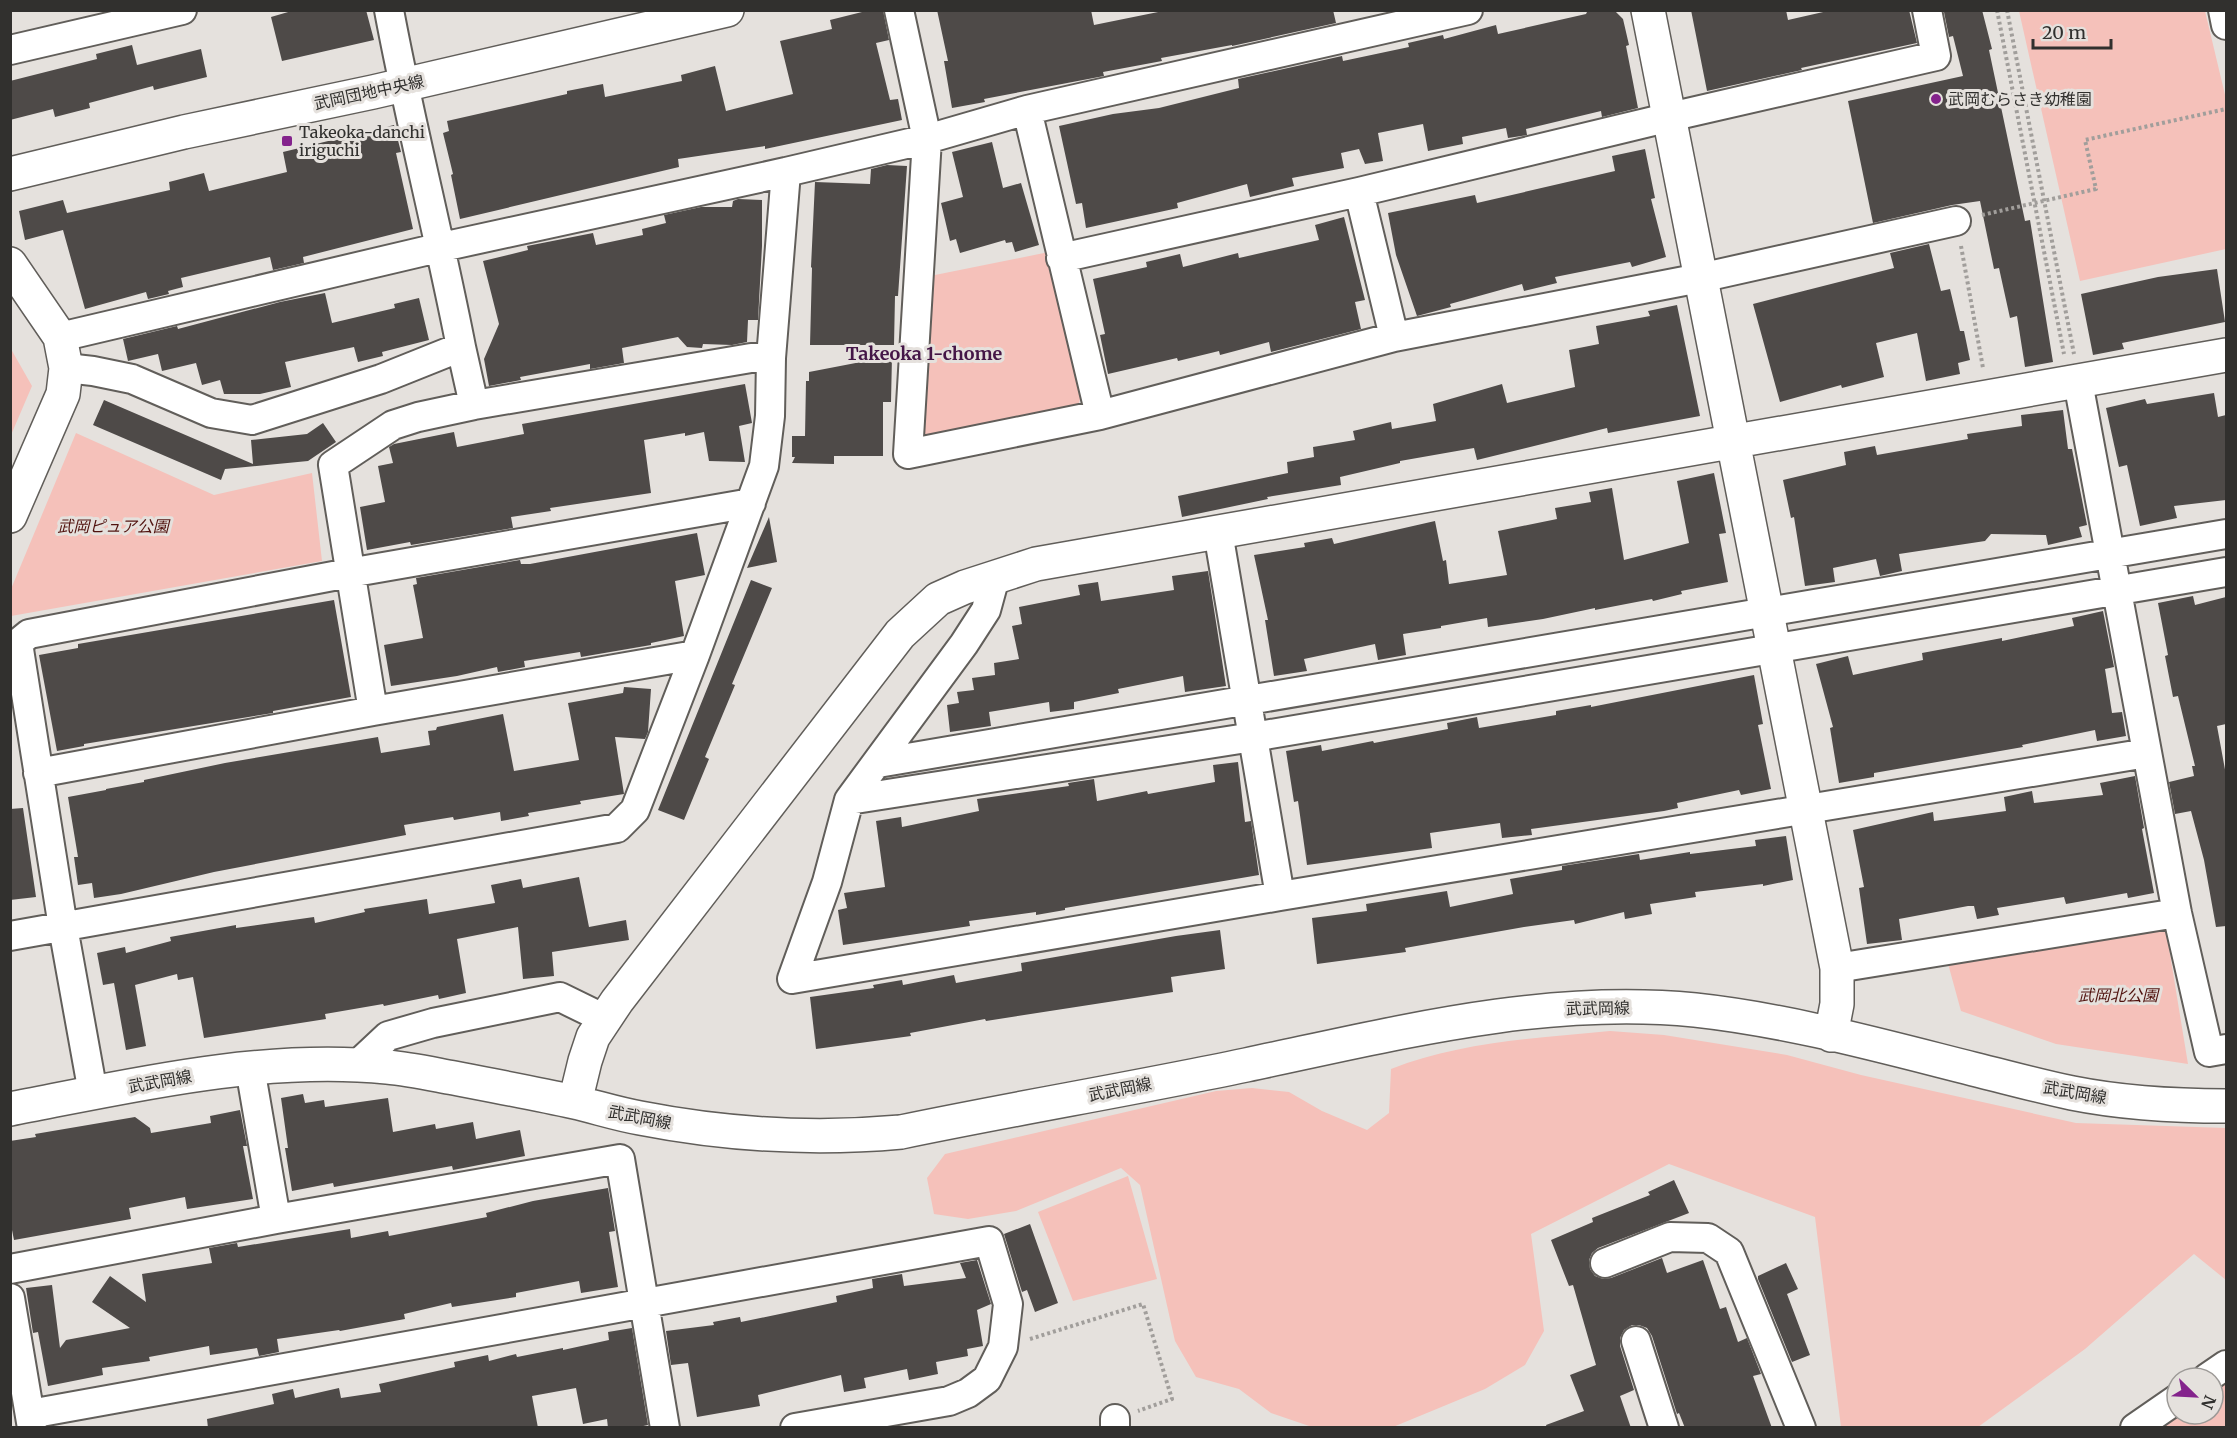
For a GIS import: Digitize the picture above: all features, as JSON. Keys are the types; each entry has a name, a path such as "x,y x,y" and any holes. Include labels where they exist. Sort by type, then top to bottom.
{"street":[{"path":"10,50 182,10"},
{"path":"389,10 403,85 442,247 474,405"},
{"name":"武岡団地中央線","path":"10,174 184,132 403,85 727,10"},
{"path":"899,10 927,139 908,454 1100,415 1394,337 1700,278 1956,221"},
{"path":"60,337 442,247 786,172 927,139 1027,110 1468,10"},
{"path":"1648,10 1837,969 1838,1004 1846,1038"},
{"path":"1061,258 1359,192 1668,117 1936,56 1927,10"},
{"path":"2223,10 2226,25"},
{"path":"1027,110 1100,415"},
{"path":"10,936 617,828 635,810 764,466 770,416 771,358 786,172"},
{"path":"1359,192 1394,337"},
{"path":"10,264 60,337 66,368 63,394 10,516"},
{"path":"66,368 93,370 132,379 212,413 252,420 381,379 461,347"},
{"path":"575,1102 593,1038 605,1019 698,894 900,634 938,599 965,587 1036,564 1733,442 2073,367 2226,355"},
{"path":"373,711 333,465 393,425 418,417 474,405 739,360 771,358"},
{"path":"2073,367 2177,913 2209,1052 2226,1048"},
{"path":"93,1093 63,927 18,643 29,634 349,573 751,503"},
{"path":"1218,532 1280,896"},
{"path":"878,763 2226,534"},
{"path":"849,800 1253,737 2226,572"},
{"path":"995,577 986,610 981,618 849,800 827,882 792,979 2147,753"},
{"path":"38,773 373,711 695,655"},
{"path":"1837,969 2177,913"},
{"path":"357,1065 388,1036 433,1023 560,997 605,1019"},
{"name":"武武岡線","path":"10,1109 219,1071 310,1064 357,1065 418,1071 575,1102 639,1118 699,1128 811,1137 855,1136 901,1132 1243,1066 1414,1028 1536,1011 1603,1006 1696,1010 1786,1025 2073,1093 2184,1106 2226,1106"},
{"path":"250,1068 276,1219"},
{"path":"10,1269 276,1219 620,1159 665,1428"},
{"path":"1605,1263 1670,1237 1708,1238 1729,1252 1801,1428"},
{"path":"10,1298 31,1421 989,1241 1008,1304 1003,1347 987,1379 949,1401 795,1428"},
{"path":"1636,1341 1664,1428"},
{"path":"2135,1428 2165,1407"}],"path":[{"path":"1997,10 2033,204 2073,367"},
{"path":"2007,10 2073,367"},
{"path":"1984,369 1956,221 2097,189 2085,140 2226,109"},
{"path":"1003,1347 1143,1304 1172,1399 1115,1423"}],"green space":[{"path":"2019,11 2205,11 2226,99 2226,249 2080,281"},
{"path":"1049,252 1081,397 1077,408 928,442 916,430 930,276"},
{"path":"10,349 32,386 11,435"},
{"name":"武岡ピュア公園","path":"76,433 214,495 312,473 322,561 11,616 11,589"},
{"name":"武岡北公園","path":"2166,930 2188,1064 2056,1044 1961,1011 1947,960"},
{"path":"1610,1031 1664,1035 1787,1055 1861,1075 2076,1123 2226,1128 2226,1280 2194,1254 2085,1349 1978,1427 1841,1427 1815,1217 1669,1164 1531,1234 1544,1331 1525,1365 1485,1389 1393,1427 1315,1428 1271,1413 1239,1389 1196,1377 1175,1341 1140,1185 1121,1168 1016,1211 968,1219 934,1214 927,1178 945,1154 1216,1091 1252,1088 1289,1092 1322,1111 1367,1130 1389,1113 1391,1069 1444,1053 1499,1042"},
{"path":"1128,1176 1157,1279 1073,1301 1038,1212"},
{"path":"2225,1380 2226,1427 2150,1428 2165,1420 2165,1426 2225,1426"}],"building":[{"path":"295,10 366,10 374,40 282,61 271,17"},
{"path":"870,10 883,10 889,40 876,43 890,100 898,99 902,120 765,149 765,146 678,159 679,167 460,219 451,175 453,174 443,133 449,131 447,121 603,84 605,97 682,81 681,75 715,66 726,111 793,94 780,41 832,29 830,20"},
{"path":"937,10 1091,10 1094,25 1168,10 1333,10 1336,23 1232,46 1161,58 1162,61 1103,72 1104,76 984,99 985,102 952,108 944,61 948,61"},
{"path":"1588,10 1614,10 1623,19 1638,108 1602,117 1601,111 1526,129 1527,135 1508,138 1506,128 1462,137 1463,144 1428,151 1423,124 1378,133 1383,161 1365,164 1359,149 1341,153 1344,168 1292,178 1294,186 1250,197 1247,184 1177,203 1178,208 1086,228 1082,203 1076,204 1059,126 1113,114 1159,108 1239,88 1238,79 1342,56 1343,61 1409,47 1408,43 1443,35 1444,39 1496,25 1498,34 1586,14"},
{"path":"1691,10 1786,10 1788,20 1832,10 1909,10 1917,43 1707,91"},
{"path":"1982,10 1992,49 1989,50 2025,221 2030,220 2053,362 2025,367 2017,316 2010,318 1999,268 1994,269 1980,201 1873,223 1848,101 1963,76 1953,36 1949,37 1944,12"},
{"path":"132,45 137,65 201,49 207,77 154,90 153,86 89,103 90,108 55,117 53,109 10,120 10,81 97,59 96,54"},
{"path":"394,125 401,152 396,153 413,229 303,257 304,263 273,270 270,257 181,278 183,287 168,291 169,294 148,299 146,292 85,309 63,230 25,240 19,211 63,200 67,213 170,190 169,182 204,173 209,191 287,172 283,152"},
{"path":"992,142 1003,188 1021,183 1039,245 1015,252 1012,242 1006,243 1005,240 960,253 956,239 950,241 941,203 963,197 952,152"},
{"path":"1645,149 1655,198 1651,199 1666,257 1632,267 1630,262 1555,277 1557,283 1524,291 1522,284 1450,304 1451,307 1417,316 1396,255 1388,213 1475,195 1477,203 1615,171 1612,156"},
{"path":"887,165 907,166 898,296 895,296 894,345 810,345 815,182 870,184 871,169"},
{"path":"738,199 762,200 758,320 748,320 747,342 732,345 703,344 702,348 687,347 678,337 622,348 624,363 590,369 590,364 520,377 521,380 489,386 484,359 499,324 483,261 528,250 527,246 593,233 596,245 643,235 642,229 666,223 664,215 701,207 732,207 733,201"},
{"path":"1344,217 1365,300 1355,302 1361,329 1271,352 1269,342 1220,355 1219,351 1178,361 1177,358 1108,374 1100,335 1105,334 1093,279 1147,267 1146,262 1180,254 1183,267 1238,253 1239,258 1319,240 1315,225"},
{"path":"1929,244 1941,291 1950,289 1960,331 1964,331 1970,360 1958,363 1960,374 1926,381 1917,333 1876,343 1884,377 1842,388 1841,385 1780,402 1753,304 1894,268 1890,253"},
{"path":"2217,269 2225,322 2122,343 2124,349 2093,355 2081,294 2158,277"},
{"path":"325,293 332,323 395,308 394,304 419,298 429,340 382,352 383,356 358,362 354,347 285,362 291,387 260,394 224,394 220,380 202,385 196,363 162,371 158,354 128,361 123,339 177,326 178,329 280,302"},
{"path":"1677,305 1700,416 1608,433 1607,428 1477,460 1474,448 1400,461 1400,463 1340,477 1341,485 1267,497 1268,499 1182,517 1178,496 1288,473 1287,462 1314,457 1313,447 1355,440 1353,431 1391,422 1392,429 1436,421 1433,404 1502,384 1507,403 1575,387 1569,350 1599,344 1596,326 1650,316 1648,311"},
{"path":"892,356 891,402 883,402 883,456 834,456 834,464 792,463 795,457 792,457 792,436 805,436 806,381 809,381 809,372"},
{"path":"745,384 752,423 739,426 745,462 709,461 704,432 644,440 651,493 550,508 551,511 511,517 513,528 367,550 360,507 385,502 378,466 393,463 389,447 394,444 454,432 457,447 524,434 522,424"},
{"path":"2214,393 2218,417 2226,415 2226,500 2174,506 2177,518 2140,526 2127,465 2119,467 2106,408 2145,399 2147,404"},
{"path":"104,400 253,464 251,440 307,434 323,423 336,442 308,461 225,469 221,480 93,425"},
{"path":"2063,410 2068,449 2072,449 2087,525 2079,527 2082,537 2048,545 2046,535 1991,534 1985,541 1899,554 1902,571 1880,576 1876,559 1833,568 1835,582 1805,586 1794,517 1791,518 1783,480 1846,465 1844,452 1875,446 1877,455 1968,439 1967,434 2022,426 2021,415"},
{"path":"1714,473 1726,533 1719,534 1728,582 1681,591 1682,594 1653,601 1652,599 1595,610 1595,608 1543,619 1488,627 1487,618 1441,626 1441,628 1403,634 1406,655 1378,660 1375,644 1304,659 1307,671 1274,676 1265,620 1268,620 1254,555 1305,547 1304,543 1332,538 1334,544 1435,521 1443,561 1446,560 1449,584 1507,575 1498,531 1557,519 1555,508 1591,502 1589,492 1612,488 1624,560 1689,543 1677,481"},
{"path":"769,517 777,562 747,568"},
{"path":"697,533 705,575 675,581 684,636 651,643 651,645 581,657 580,652 524,661 525,667 498,672 497,667 457,676 391,686 384,645 423,638 413,585 417,584 416,578 520,560 521,564 530,564"},
{"path":"1208,571 1226,686 1185,692 1183,676 1118,689 1119,693 1074,702 1074,709 1050,712 1049,702 989,712 991,726 950,732 947,705 959,703 957,692 974,690 972,678 995,675 994,663 1019,659 1012,626 1022,624 1019,607 1080,595 1078,585 1098,582 1101,601 1174,590 1172,576"},
{"path":"751,580 772,588 732,684 735,685 705,757 709,759 684,820 658,810"},
{"path":"2193,596 2195,605 2226,597 2226,724 2217,726 2226,775 2226,926 2216,927 2204,860 2191,811 2175,814 2169,782 2194,776 2192,766 2195,766 2178,696 2173,697 2158,603"},
{"path":"334,600 351,697 273,711 273,713 84,744 84,746 57,751 39,655 78,648 78,644"},
{"path":"2103,611 2114,667 2105,669 2112,713 2122,712 2126,736 2097,741 2095,730 2022,745 2023,747 1874,773 1874,777 1839,783 1830,728 1833,727 1816,664 1848,656 1853,675 1923,660 1922,653 2002,638 2002,641 2074,626 2072,618"},
{"path":"1754,675 1763,724 1758,725 1771,789 1741,795 1739,790 1677,803 1678,808 1664,811 1531,829 1532,835 1502,838 1500,823 1430,833 1432,848 1307,865 1298,801 1294,802 1286,751 1321,745 1322,751 1373,741 1374,743 1448,729 1447,723 1477,717 1479,728 1556,715 1556,711 1591,705 1591,707"},
{"path":"624,687 651,689 648,732 645,739 615,737 624,794 580,801 581,804 528,813 529,816 501,821 500,812 404,825 406,835 214,872 121,894 94,898 92,883 78,885 74,857 78,857 68,797 225,763 378,737 381,753 430,745 428,731 436,730 437,727 503,714 514,771 579,760 568,703 623,693"},
{"path":"1238,762 1245,822 1251,821 1259,875 1036,915 1036,912 969,921 970,926 843,945 838,910 847,908 844,893 885,887 876,821 901,817 902,827 979,811 977,799 1069,786 1068,783 1094,779 1097,801 1147,791 1148,794 1215,782 1213,765"},
{"path":"2135,776 2154,893 2128,898 2127,893 2066,904 2064,897 1997,908 1999,915 1977,919 1974,906 1968,906 1899,919 1902,940 1867,944 1859,888 1864,887 1853,830 1933,812 1934,821 2006,811 2004,797 2032,791 2034,803 2103,795 2100,783"},
{"path":"23,808 36,897 10,900 10,809"},
{"path":"1786,836 1793,880 1763,886 1763,884 1695,892 1696,897 1650,904 1652,914 1625,919 1624,912 1575,924 1574,920 1524,927 1405,948 1406,952 1317,964 1312,918 1367,911 1366,904 1447,891 1450,907 1513,894 1510,879 1562,870 1562,866 1639,854 1640,860 1690,852 1690,854 1756,846 1755,840"},
{"path":"579,877 589,927 626,920 629,940 552,952 554,976 523,979 518,927 457,939 466,993 439,999 438,995 384,1006 383,1004 325,1014 326,1019 204,1038 193,977 178,980 177,974 135,985 146,1046 126,1050 114,983 103,985 97,953 125,947 126,953 171,941 170,937 236,925 236,928 314,917 315,923 365,912 364,909 427,899 429,914 495,903 491,885 521,879 523,888"},
{"path":"1220,930 1225,969 1171,977 1173,992 986,1021 985,1019 910,1033 911,1036 816,1049 810,997 874,988 873,985 902,980 903,985 954,975 956,983 1022,971 1021,963"},
{"path":"303,1094 305,1103 324,1100 325,1107 388,1098 393,1132 435,1124 436,1129 473,1122 476,1139 520,1130 525,1156 453,1170 452,1166 334,1187 333,1183 292,1191 285,1148 288,1148 281,1098"},
{"path":"240,1110 247,1146 243,1146 253,1199 187,1209 185,1197 129,1208 131,1219 14,1240 10,1220 10,1141 36,1137 35,1134 135,1117 150,1128 151,1133 211,1123 210,1116"},
{"path":"1674,1180 1689,1213 1598,1248 1589,1260 1590,1269 1595,1276 1603,1279 1662,1258 1667,1273 1703,1260 1720,1309 1726,1307 1738,1342 1747,1338 1761,1374 1753,1376 1772,1428 1685,1428 1679,1413 1677,1414 1652,1336 1647,1328 1632,1325 1624,1330 1620,1338 1620,1346 1634,1390 1620,1396 1631,1428 1547,1428 1546,1425 1584,1411 1570,1375 1596,1365 1573,1285 1569,1286 1551,1240 1593,1222 1592,1218 1650,1195 1648,1192"},
{"path":"608,1188 615,1231 609,1232 618,1287 581,1293 579,1281 516,1293 516,1297 452,1307 451,1303 404,1314 405,1319 340,1331 277,1339 279,1352 259,1356 257,1348 210,1355 209,1346 149,1357 150,1361 102,1368 103,1375 48,1386 38,1332 33,1333 26,1288 52,1285 60,1348 66,1340 130,1328 92,1302 110,1276 146,1302 142,1274 212,1263 209,1248 237,1243 238,1247 350,1229 351,1238 388,1231 389,1236 487,1217 486,1213 533,1201"},
{"path":"1030,1224 1058,1303 1035,1312 1027,1290 1022,1292 1004,1234"},
{"path":"977,1260 991,1304 977,1310 983,1346 967,1349 968,1356 936,1362 938,1374 909,1380 907,1369 864,1378 866,1388 844,1392 841,1375 758,1395 760,1406 697,1417 688,1363 671,1365 666,1331 714,1325 713,1322 740,1317 741,1322 837,1302 836,1296 873,1288 872,1279 902,1274 904,1286 966,1278 960,1263"},
{"path":"1786,1263 1798,1289 1787,1294 1810,1355 1792,1362 1758,1279 1758,1276"},
{"path":"632,1328 648,1425 634,1428 608,1428 607,1419 583,1424 576,1388 532,1396 538,1428 208,1428 207,1419 274,1404 272,1394 293,1389 295,1398 339,1388 341,1398 381,1392 379,1384 455,1367 454,1362 488,1355 489,1361 516,1354 517,1357 563,1348 563,1350 609,1340 608,1332"}],"place":[{"name":"武岡むらさき幼稚園","path":"1936,99"},
{"name":"Takeoka-danchi iriguchi","path":"287,141"}],"district":[{"name":"Takeoka 1-chome","path":"924,354"}]}
